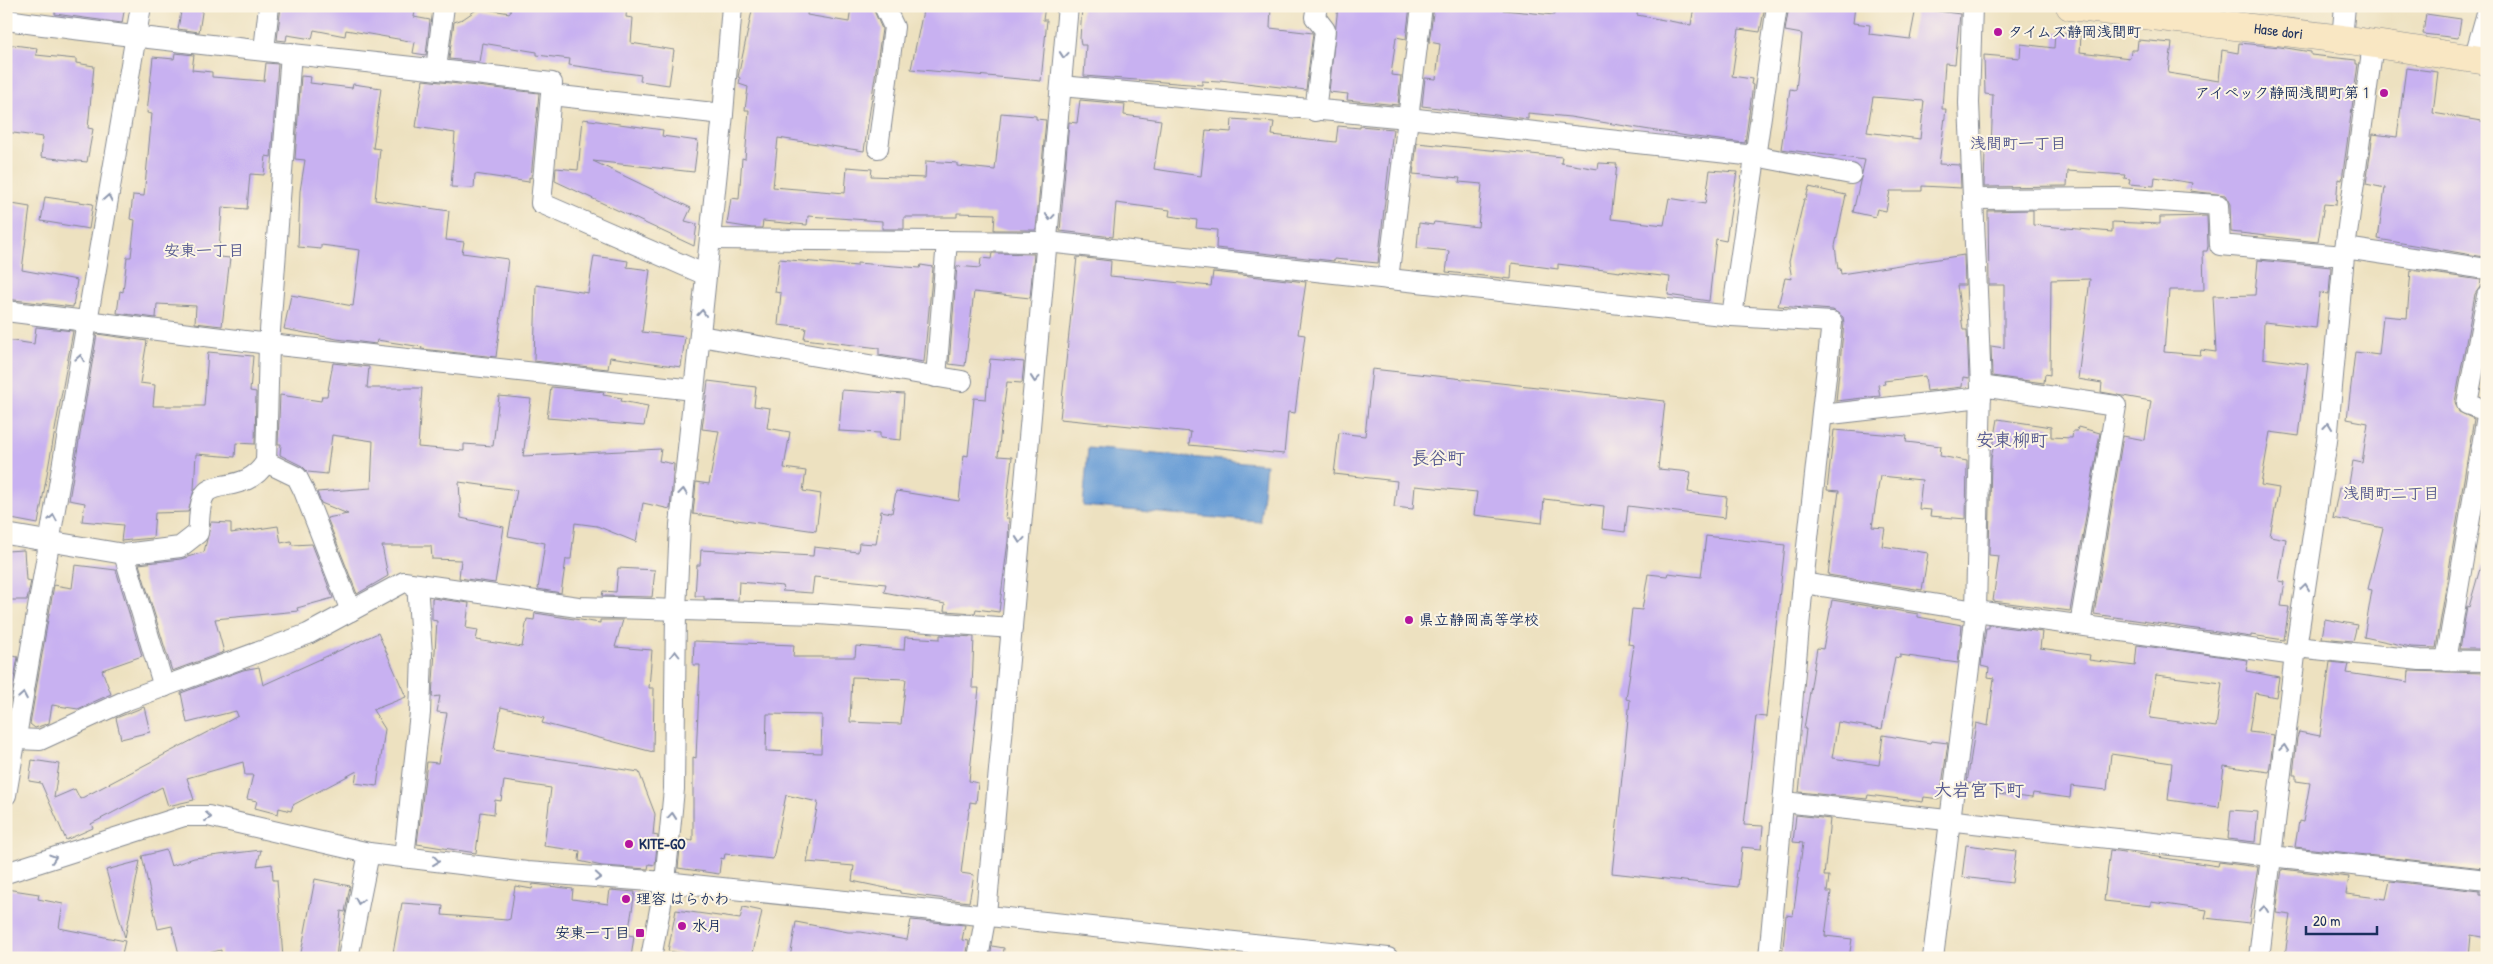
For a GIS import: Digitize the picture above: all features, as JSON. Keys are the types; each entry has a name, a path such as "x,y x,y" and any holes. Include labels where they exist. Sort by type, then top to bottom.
{"street":[{"path":"6,795 141,6"},
{"path":"264,50 269,6"},
{"path":"436,68 444,6"},
{"path":"651,958 665,882 674,789 676,610 680,525 723,114 732,6"},
{"path":"878,148 894,27 884,6"},
{"path":"978,958 986,914 1068,6"},
{"path":"1315,111 1325,30 1315,17 1317,6"},
{"path":"1388,279 1422,6"},
{"path":"1732,316 1777,6"},
{"path":"1933,958 1948,820 1976,611 1981,392 1969,103 1972,6"},
{"name":"Hase dori","path":"2070,6 2202,14 2342,39 2480,60"},
{"path":"2342,39 2345,6"},
{"path":"2480,60 2487,13"},
{"path":"6,20 136,37 436,68 552,83 541,203 706,275"},
{"path":"2259,958 2296,651 2327,441 2338,342 2344,252 2373,44"},
{"path":"6,534 124,554 180,547 198,534 201,503 206,493 214,488 246,480 259,474 266,462 269,344 291,53"},
{"path":"1061,86 1315,111 1408,118 1755,156 1851,174"},
{"path":"551,95 723,114"},
{"path":"1974,200 2117,198 2218,205 2220,245 2344,252 2487,269"},
{"path":"710,239 1048,242 1732,316 1832,322 1804,584 1769,958"},
{"path":"936,377 947,240"},
{"path":"2487,296 2484,326 2466,404 2487,411"},
{"path":"6,311 269,344 694,390"},
{"path":"700,336 962,381"},
{"path":"1822,415 1981,392 2116,406 2080,625"},
{"path":"2446,661 2487,416"},
{"path":"266,462 297,477 350,611"},
{"path":"124,554 164,687"},
{"path":"16,739 40,740 127,700 308,634 404,582 578,607 819,614 1012,628"},
{"path":"404,857 420,713 422,654 417,584"},
{"path":"1804,584 1976,611 2296,651 2420,660 2487,661"},
{"path":"1784,802 2487,880"},
{"path":"6,873 184,816 208,816 369,853 527,872 665,882 986,914 1257,951 1388,958"},
{"path":"348,958 369,853"}],"water":[{"path":"1088,448 1266,464 1260,522 1083,506"}],"building":[{"path":"55,6 125,6 122,23 55,14"},
{"path":"182,6 203,6 199,32 178,29"},
{"path":"281,6 416,6 414,17 430,20 426,55 413,53 415,42 346,30 345,36 314,30 312,39 287,35 286,41 277,40"},
{"path":"511,6 627,6 626,17 633,18 631,43 674,50 669,85 640,81 641,75 569,65 570,59 537,55 537,52 482,43 479,62 449,59 454,22 463,19 479,8 510,13"},
{"path":"753,6 808,6 807,15 849,22 851,6 872,6 882,29 864,151 778,138 773,187 845,193 847,167 872,169 871,176 925,178 926,161 957,163 957,166 995,170 1001,113 1036,116 1036,119 1046,120 1036,230 994,230 995,214 957,213 957,217 904,217 904,229 882,229 882,221 808,216 807,225 763,221 762,228 752,228 727,224 731,198 739,199 742,158 745,159 749,110 745,110 748,87 739,84 740,78 738,77"},
{"path":"924,6 1045,6 1043,20 1047,20 1041,81 911,69"},
{"path":"1082,6 1271,6 1270,28 1313,33 1306,90 1220,80 1220,82 1202,81 1202,85 1084,76 1086,45 1081,45 1080,39"},
{"path":"1338,6 1410,6 1406,39 1396,37 1391,75 1401,76 1398,105 1347,100 1348,94 1329,92"},
{"path":"1434,6 1503,6 1503,10 1554,15 1555,6 1616,9 1616,6 1638,6 1637,15 1691,25 1694,6 1765,6 1760,32 1739,29 1732,76 1752,79 1751,84 1753,85 1745,143 1687,136 1570,117 1528,113 1528,119 1422,106 1425,78 1436,79 1440,44 1429,42"},
{"path":"1789,6 1855,6 1853,23 1870,25 1869,34 1910,39 1916,8 1960,14 1955,64 1945,63 1942,109 1946,109 1939,164 1960,165 1961,188 1922,186 1922,191 1890,191 1886,211 1877,209 1875,217 1853,212 1865,160 1781,149 1790,89 1796,90 1802,34 1785,31","holes":["1873,97 1924,101 1920,139 1867,132"]},
{"path":"2426,14 2461,19 2458,38 2423,34"},
{"path":"2055,32 2081,34 2080,52 2130,58 2131,50 2137,50 2138,40 2172,43 2168,73 2219,81 2222,50 2238,53 2239,43 2280,47 2311,52 2311,55 2356,60 2356,64 2358,64 2342,180 2338,179 2336,205 2324,204 2318,242 2231,232 2230,204 2225,195 2190,191 2192,183 2155,177 2154,186 2129,184 2130,179 2124,178 2125,175 2068,171 2067,186 1984,187 1985,150 1991,150 1993,95 1985,94 1984,55 2020,58 2021,44 2054,48"},
{"path":"6,44 37,48 36,55 76,59 76,63 94,66 88,128 93,129 87,162 41,157 43,137 6,132"},
{"path":"175,53 194,55 192,70 212,72 212,77 264,81 266,63 278,64 271,157 266,156 264,175 250,174 247,209 222,207 219,252 220,257 230,258 222,326 195,323 196,306 157,304 156,318 117,313 120,291 123,292 127,257 131,257 135,220 130,219 133,195 144,196 152,114 147,113 153,57 174,59"},
{"path":"2406,68 2438,72 2433,113 2487,122 2487,245 2484,257 2378,239 2385,188 2366,184 2373,134 2397,137"},
{"path":"301,76 311,77 310,83 352,88 353,84 381,88 373,148 380,149 375,200 449,211 446,240 464,242 462,253 508,259 496,357 421,349 422,347 377,340 376,344 337,339 284,329 291,295 353,306 360,250 321,245 321,249 298,247 300,191 305,160 295,159"},
{"path":"423,80 539,93 531,178 529,177 529,182 475,174 474,188 451,187 455,133 416,127"},
{"path":"1080,100 1125,104 1124,115 1161,120 1154,169 1201,176 1206,130 1231,132 1232,119 1274,122 1272,135 1336,142 1338,126 1393,129 1378,263 1334,259 1334,261 1216,248 1217,230 1196,228 1197,220 1169,216 1170,210 1116,203 1113,237 1060,231 1069,122 1077,123"},
{"path":"583,119 663,130 662,136 698,141 694,172 593,161 691,208 685,221 697,224 694,246 555,181 556,168 578,170"},
{"path":"1417,143 1562,157 1561,163 1598,169 1599,163 1617,164 1611,219 1664,225 1669,198 1705,204 1710,170 1737,172 1726,241 1716,239 1709,301 1668,295 1670,277 1558,264 1558,269 1512,263 1511,279 1446,272 1449,251 1417,248 1419,223 1433,225 1434,222 1478,227 1482,184 1459,182 1460,178 1413,174"},
{"path":"1809,187 1846,195 1835,246 1838,269 1840,268 1841,274 1964,255 1965,285 1957,285 1963,330 1967,330 1969,378 1963,377 1962,387 1927,391 1925,376 1884,381 1885,384 1878,385 1880,396 1836,401 1843,317 1833,310 1778,306 1785,278 1792,279 1789,262 1804,199 1806,199"},
{"path":"45,197 93,204 89,229 41,221"},
{"path":"6,203 30,207 22,270 77,280 73,307 6,299"},
{"path":"2033,210 2033,225 2112,232 2112,222 2160,224 2160,217 2207,216 2208,246 2207,251 2203,251 2204,290 2169,290 2164,352 2200,355 2201,350 2216,352 2213,296 2255,295 2258,260 2331,267 2329,294 2320,293 2316,328 2264,322 2263,358 2308,364 2299,436 2270,432 2261,485 2279,488 2270,536 2286,539 2279,581 2285,582 2281,606 2289,607 2284,640 2251,635 2251,637 2094,614 2123,436 2145,440 2151,401 2101,392 2102,383 2078,379 2090,279 2051,280 2050,375 2045,374 2044,383 1992,376 1991,346 2004,348 2004,285 1989,285 1988,211"},
{"path":"992,253 1034,254 1030,298 974,292 965,366 949,364 957,266 980,268 981,258 991,259"},
{"path":"594,256 628,261 627,267 650,270 642,332 685,337 681,367 610,357 608,369 534,361 536,285 588,293"},
{"path":"1077,257 1111,261 1110,276 1211,286 1213,272 1306,282 1298,334 1305,335 1295,413 1288,412 1284,454 1189,445 1191,432 1060,419"},
{"path":"779,259 857,266 857,263 920,268 921,265 933,267 924,362 879,355 879,348 804,339 806,328 778,325 781,293 775,292"},
{"path":"2411,270 2481,280 2480,287 2475,294 2455,402 2459,412 2474,419 2436,648 2411,647 2364,637 2372,590 2368,589 2383,528 2333,518 2339,488 2348,489 2353,461 2362,463 2368,423 2347,419 2355,352 2379,355 2383,316 2407,318"},
{"path":"36,327 73,331 38,524 6,518 6,340 34,344"},
{"path":"97,334 147,341 140,383 155,385 153,406 204,406 208,352 253,356 250,391 256,392 255,444 236,443 235,457 196,454 194,490 188,512 155,513 153,538 121,541 123,525 82,521 85,503 69,500"},
{"path":"990,359 1024,362 1022,383 1007,382 998,456 1012,457 1005,518 1009,518 1008,541 999,612 976,609 975,613 944,611 945,604 884,592 886,584 814,577 812,593 782,591 783,586 739,582 738,600 704,599 704,596 695,596 697,565 700,565 701,550 813,556 814,547 858,552 859,543 876,544 881,511 892,513 896,491 959,501 964,455 968,456 974,398 986,399"},
{"path":"333,363 369,367 367,388 422,388 418,447 464,451 464,444 493,446 499,396 531,399 523,456 661,449 659,461 674,464 670,509 643,503 636,542 597,526 575,523 571,559 566,559 561,593 538,589 545,543 508,536 517,490 459,482 461,518 504,527 495,583 459,578 461,560 432,559 431,546 382,546 388,576 357,594 327,518 348,514 321,503 317,492 371,488 373,441 332,435 327,474 308,472 302,466 280,455 281,444 278,444 280,395 321,401 322,396 327,396"},
{"path":"1372,369 1665,401 1658,469 1691,472 1688,492 1727,497 1725,518 1628,506 1625,532 1602,529 1604,506 1544,499 1542,523 1474,515 1477,492 1415,486 1413,509 1394,507 1397,481 1334,474 1339,433 1365,436"},
{"path":"708,381 756,387 754,406 770,408 767,428 790,432 784,468 806,471 803,491 821,494 816,531 693,514 696,482 709,484 719,431 702,429"},
{"path":"551,387 604,392 603,395 622,398 621,401 648,406 644,426 547,418"},
{"path":"842,390 904,394 901,440 880,438 880,433 839,431"},
{"path":"1998,419 2051,427 2051,437 2072,438 2073,431 2077,431 2078,427 2100,433 2070,611 1993,601 1999,556 1989,555 1991,459"},
{"path":"1834,430 1907,436 1906,442 1941,446 1940,456 1967,461 1966,519 1930,516 1931,510 1919,509 1922,480 1880,476 1872,527 1885,528 1882,546 1928,553 1922,590 1828,575 1839,491 1827,490"},
{"path":"211,522 231,523 231,533 278,526 281,543 291,541 292,545 312,544 333,598 297,608 298,611 215,619 224,652 172,671 139,564 181,559 204,552"},
{"path":"1706,536 1785,545 1766,717 1756,716 1744,825 1763,826 1761,849 1742,847 1738,887 1612,873 1630,700 1626,699 1634,645 1628,644 1632,609 1642,610 1648,574 1667,576 1668,573 1701,577"},
{"path":"24,550 26,580 31,581 27,600 6,600 6,551"},
{"path":"75,565 116,570 142,656 102,670 111,694 78,709 52,705 49,723 35,728 30,724 54,585 72,588"},
{"path":"2481,565 2487,566 2486,649 2460,649 2467,606 2469,607"},
{"path":"618,568 655,570 652,597 602,596 603,591 616,592"},
{"path":"432,598 469,603 466,628 478,630 476,640 522,647 527,619 534,620 535,613 600,623 600,620 623,620 615,647 652,650 649,688 654,688 653,752 542,723 544,718 501,707 494,750 639,772 655,814 653,835 658,836 655,865 649,864 648,869 602,866 579,861 580,851 544,846 551,788 504,781 501,801 495,800 494,814 481,812 476,853 417,844 427,762 438,763 447,713 437,712 440,696 432,697 437,621 432,620"},
{"path":"1832,600 1918,614 1918,617 1962,625 1958,663 1900,655 1900,658 1895,657 1882,729 1838,722 1832,758 1879,765 1883,735 1930,743 1931,741 1948,743 1940,799 1924,797 1923,802 1868,795 1867,799 1799,792 1806,729 1804,729 1817,648 1823,649"},
{"path":"2325,619 2357,625 2353,641 2322,638"},
{"path":"1989,625 2042,632 2040,648 2090,655 2089,660 2135,666 2137,645 2248,660 2246,671 2279,677 2276,697 2255,693 2249,732 2274,735 2269,772 2224,766 2219,807 2168,800 2172,763 2111,754 2107,790 2071,786 2070,798 2033,793 2032,798 1997,794 1998,787 1967,783 1976,723 1988,726 1994,678 1988,677 1989,668 1981,666 1986,628 1989,628","holes":["2156,675 2222,683 2216,727 2150,718"]},
{"path":"378,633 406,697 373,710 385,729 377,786 355,783 357,771 293,805 291,811 279,808 278,814 255,808 257,801 247,799 253,775 245,775 243,762 187,778 194,800 168,806 162,787 91,824 93,828 66,840 41,783 29,781 32,760 59,764 54,798 75,789 80,799 238,716 236,711 187,723 181,693 243,670 259,667 263,685"},
{"path":"940,635 974,637 972,688 979,688 969,781 978,783 976,803 970,802 961,873 974,875 969,902 900,893 900,891 852,881 854,866 807,862 818,802 786,795 773,859 725,854 724,859 721,858 719,874 678,868 681,839 693,841 693,757 696,758 700,665 693,665 694,641 794,645 793,657 855,657 856,646 904,650 905,637 940,639","holes":["852,677 906,679 901,724 850,722","767,714 822,715 821,753 766,751"]},
{"path":"6,655 18,657 7,717 6,717"},
{"path":"2330,662 2349,664 2347,673 2408,682 2409,671 2485,673 2484,677 2487,677 2487,842 2483,868 2295,847 2299,821 2303,822 2310,783 2296,781 2296,775 2293,775 2297,738 2299,732 2320,736"},
{"path":"144,707 150,732 121,739 116,718"},
{"path":"2231,810 2258,812 2255,842 2228,839"},
{"path":"1796,815 1830,819 1824,876 1829,876 1827,892 1831,892 1825,936 1852,939 1849,958 1782,958 1786,915 1793,916 1803,843 1793,842"},
{"path":"1966,845 2016,851 2012,883 1962,877"},
{"path":"166,850 171,866 194,858 261,850 257,866 272,864 273,880 277,880 283,958 221,958 221,950 189,958 180,958 172,926 158,929 142,856"},
{"path":"2110,850 2218,866 2219,862 2258,867 2249,923 2205,918 2207,910 2151,902 2151,906 2104,901"},
{"path":"140,861 125,938 106,870"},
{"path":"2282,869 2349,877 2346,894 2386,899 2390,881 2480,891 2480,895 2487,896 2487,938 2471,935 2469,958 2302,958 2285,955 2291,915 2276,913"},
{"path":"315,879 350,886 345,912 341,911 336,958 300,958"},
{"path":"533,884 573,889 572,899 608,904 610,890 635,892 628,935 634,936 631,958 415,958 415,956 393,953 402,903 443,906 442,915 507,920 510,919 515,886 532,889"},
{"path":"6,889 39,894 38,899 63,904 59,928 125,941 121,958 6,958"},
{"path":"743,907 762,911 752,958 706,958 668,951 676,910 740,919"},
{"path":"911,920 965,925 962,940 969,941 966,958 790,958 796,922 848,932 861,932 907,940"},
{"path":"992,946 1004,948 1003,958 990,958"}],"place":[{"name":"タイムズ静岡浅間町","path":"1998,32"},
{"name":"アイペック静岡浅間町第１","path":"2384,93"},
{"name":"県立静岡高等学校","path":"1409,620"},
{"name":"KITE-GO","path":"629,844"},
{"name":"理容 はらかわ","path":"626,899"},
{"name":"水月","path":"682,926"},
{"name":"安東一丁目","path":"640,933"}],"district":[{"name":"浅間町一丁目","path":"2018,143"},
{"name":"安東一丁目","path":"204,250"},
{"name":"安東柳町","path":"2012,440"},
{"name":"長谷町","path":"1438,458"},
{"name":"浅間町二丁目","path":"2391,493"},
{"name":"大岩宮下町","path":"1979,790"}]}
